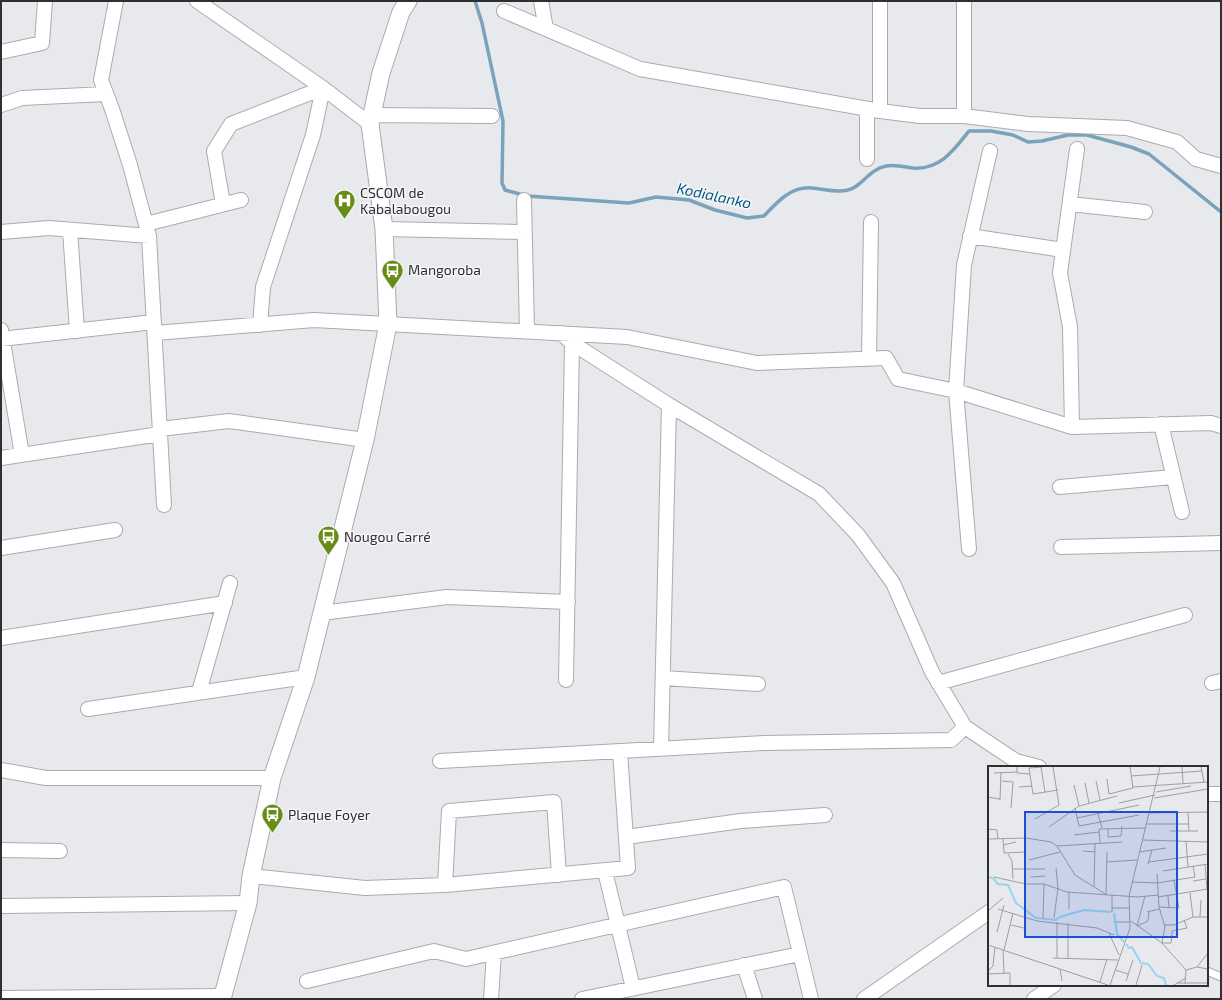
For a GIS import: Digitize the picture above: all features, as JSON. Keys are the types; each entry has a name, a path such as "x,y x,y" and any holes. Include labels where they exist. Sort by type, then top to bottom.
{"street":[{"path":"1,52 42,43 45,1"},
{"path":"116,1 100,80 112,109 130,165 148,230 164,505"},
{"path":"198,1 371,120 492,116"},
{"path":"1,998 222,997 248,903 251,876 272,778 306,677 365,440 388,324 384,229 371,120 381,73 401,12 408,1"},
{"path":"541,1 546,29"},
{"path":"868,159 874,110 880,1"},
{"path":"964,1 964,116"},
{"path":"504,11 640,69 874,110 920,116 964,116 1028,124 1127,128 1177,142 1196,159 1221,166"},
{"path":"223,204 214,151 231,124 323,88"},
{"path":"260,324 263,287 313,135 323,88"},
{"path":"1,105 22,98 106,94"},
{"path":"1072,427 1070,327 1060,273 1077,149"},
{"path":"968,549 956,391 964,265 990,151"},
{"path":"1,232 48,228 70,230 148,230 223,204 242,200"},
{"path":"524,200 527,331"},
{"path":"1070,204 1145,212"},
{"path":"869,358 872,222"},
{"path":"384,229 524,232"},
{"path":"70,230 77,331"},
{"path":"970,236 1064,250"},
{"path":"22,455 2,336 154,327 260,324 314,320 627,337 757,363 886,358 898,379 956,391 1072,427 1211,423 1221,426"},
{"path":"561,333 572,343 669,405 819,494 858,535 893,583 932,672 965,727 1016,761 1035,766"},
{"path":"566,680 572,343"},
{"path":"661,749 669,405"},
{"path":"1,458 229,421 365,440"},
{"path":"1161,424 1182,512"},
{"path":"1060,487 1173,477"},
{"path":"1,548 115,530"},
{"path":"1061,547 1221,543"},
{"path":"199,692 230,583"},
{"path":"322,613 447,597 568,602"},
{"path":"1,638 225,603"},
{"path":"938,683 1185,615"},
{"path":"88,709 306,677"},
{"path":"663,678 758,684"},
{"path":"440,761 765,743 952,740 965,727"},
{"path":"251,876 365,888 445,885 628,868 620,751"},
{"path":"1,770 46,778 272,778"},
{"path":"1208,794 1221,794"},
{"path":"445,885 449,811 554,802 559,875"},
{"path":"626,837 741,821 826,815"},
{"path":"1,850 60,851"},
{"path":"605,871 634,988"},
{"path":"307,980 434,951 466,959 784,887 811,999"},
{"path":"1,906 248,903"},
{"path":"864,999 988,913"},
{"path":"492,999 494,953"},
{"path":"582,999 800,954"},
{"path":"744,965 754,999"},
{"path":"1034,999 1053,986"}],"lane":[{"path":"1208,970 1221,977"}],"waterway":[{"name":"Kodialanko","path":"475,1 482,23 503,121 502,183 505,190 527,196 629,203 656,197 689,200 715,210 747,218 764,216 774,205 791,192 804,188 844,191 853,189 870,174 889,165 913,168 931,166 952,152 969,131 991,131 1013,135 1028,142 1042,141 1068,135 1087,135 1131,147 1149,154 1221,212"}],"place":[{"name":"CSCOM de Kabalabougou","path":"344,220"},
{"name":"Mangoroba","path":"392,290"},
{"name":"Nougou Carré","path":"329,556"},
{"name":"Plaque Foyer","path":"273,834"}]}
